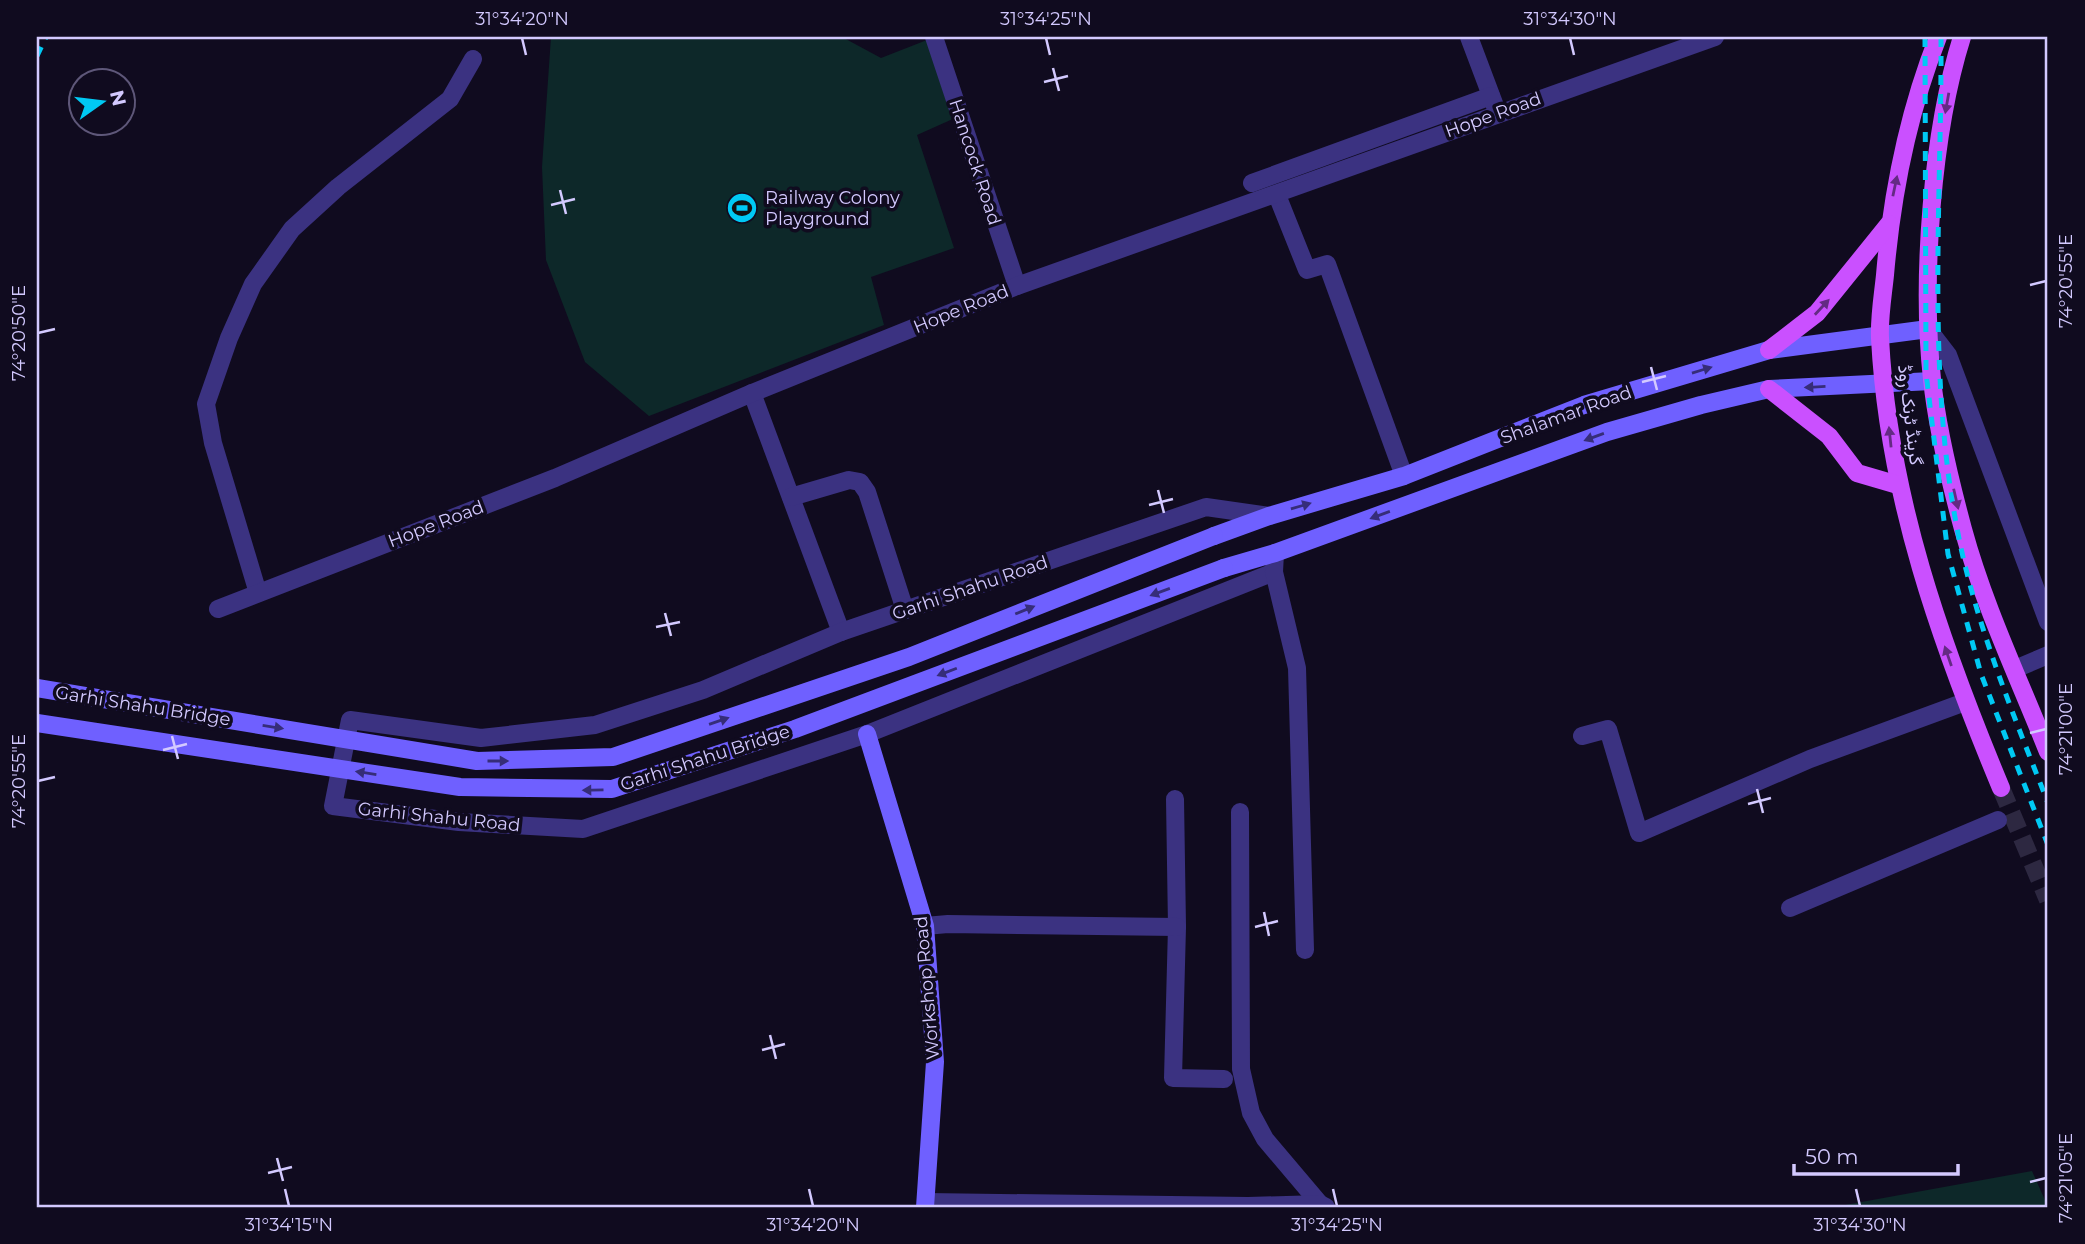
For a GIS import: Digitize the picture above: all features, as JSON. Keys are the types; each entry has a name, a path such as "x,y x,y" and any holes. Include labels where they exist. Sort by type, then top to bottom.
{"main road":[{"name":"گرینڈ ٹرنک روڈ","path":"1938,37 1908,132 1889,223 1880,335 1898,485 1947,656 2001,788"},
{"name":"گرینڈ ٹرنک روڈ","path":"1962,37 1939,147 1932,211 1928,329 1932,381 1963,530 1984,594 2048,752"},
{"path":"1769,350 1817,313 1889,223"},
{"name":"Shalamar Road","path":"1214,536 1269,516 1404,476 1584,405 1769,350 1928,329"},
{"name":"Shalamar Road","path":"1224,568 1275,553 1606,432 1701,405 1769,390 1932,381"},
{"path":"1769,390 1829,436 1857,473 1898,485"},
{"name":"Garhi Shahu Bridge","path":"37,688 477,761 555,761 613,757 909,656 1214,536"},
{"name":"Garhi Shahu Bridge","path":"37,723 460,787 612,789 795,729 1224,568"},
{"name":"Workshop Road","path":"867,734 925,926 935,1062 925,1205"}],"street":[{"name":"Hancock Road","path":"934,37 1017,286"},
{"path":"1252,183 1494,104 1469,37"},
{"name":"Hope Road","path":"218,609 555,478 752,393 1017,286 1277,195 1494,104 1715,37"},
{"path":"258,593 213,443 206,404 229,338 253,284 292,229 338,187 450,99 473,59"},
{"path":"1277,195 1307,270 1327,264 1404,476"},
{"path":"1928,329 1948,355 2048,622"},
{"path":"752,393 841,632"},
{"path":"791,497 849,480 860,482 867,492 905,610"},
{"name":"Garhi Shahu Road","path":"1269,516 1206,507 841,632 703,690 595,725 481,738 350,720 332,806 459,821 583,829 867,734 1274,572"},
{"path":"1275,553 1274,572 1297,668 1305,950"},
{"path":"2015,669 2048,655"},
{"path":"1582,736 1608,729 1639,833 1810,759 1965,702"},
{"path":"1175,799 1177,927 1173,1078 1224,1079"},
{"path":"1240,812 1241,1069 1251,1113 1265,1139 1323,1205"},
{"path":"1790,908 1998,820"},
{"path":"925,926 1177,927"},
{"path":"925,1205 1323,1205"}],"green space":[{"name":"Railway Colony Playground","path":"551,37 842,37 881,58 927,40 955,118 917,135 954,248 871,277 884,325 649,416 585,362 546,260 542,167"},
{"path":"2032,1171 2048,1207 1834,1207"}],"tunnel":[{"path":"2001,788 2048,900"}],"railway":[{"path":"37,56 46,37"},
{"path":"1925,37 1926,373 1948,554 1981,674 2048,845"},
{"path":"1941,37 1939,357 1950,485 1961,548 1978,613 2048,803"}],"place":[{"name":"Railway Colony Playground","path":"742,208"}]}
